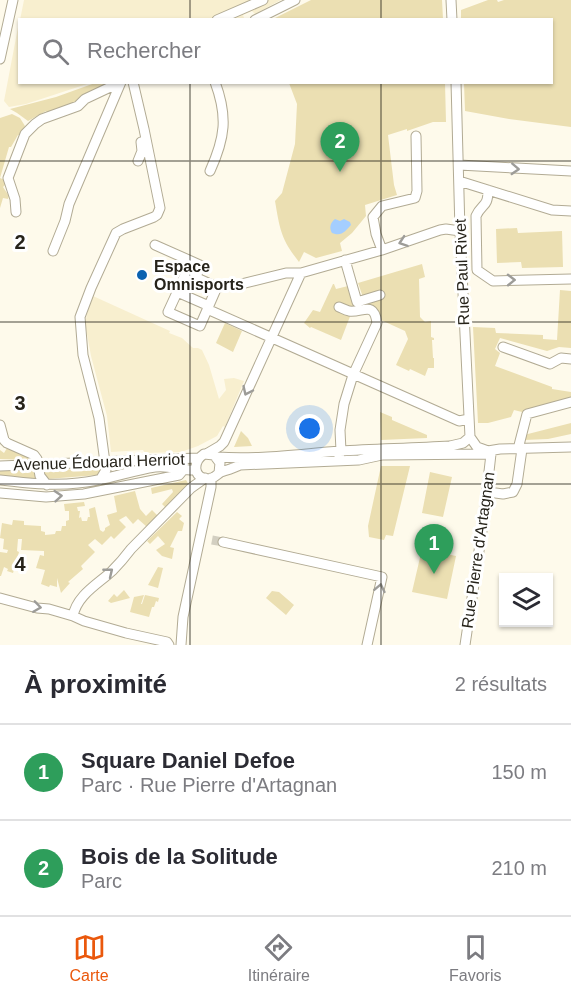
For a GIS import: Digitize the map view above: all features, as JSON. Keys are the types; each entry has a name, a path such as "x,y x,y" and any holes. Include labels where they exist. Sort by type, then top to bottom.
{"street":[{"path":"0,59 13,0"},
{"path":"222,18 263,0"},
{"path":"259,18 295,0"},
{"path":"451,0 452,18"},
{"path":"16,212 15,199 8,178 29,128 42,119 78,106 85,99 117,84"},
{"path":"53,250 65,221 69,204 120,84"},
{"path":"100,480 106,470 99,418 84,355 80,317 116,233 154,217 159,212 133,84"},
{"path":"210,171 223,136 223,114 215,84"},
{"name":"Rue Paul Rivet","path":"456,84 460,231 470,437"},
{"path":"138,161 142,151 140,136 144,129"},
{"path":"382,250 373,217 382,206 415,198 417,191 416,136"},
{"path":"459,165 571,171"},
{"path":"459,181 552,210 571,211"},
{"path":"488,190 486,205 478,211 476,216 477,270 493,281 571,279"},
{"path":"217,287 200,326 168,312 186,273 217,287 237,285 286,273 301,273 382,250 440,230 460,231"},
{"path":"155,245 200,265 196,278"},
{"path":"345,261 357,302 380,295"},
{"path":"212,455 224,442 301,273"},
{"path":"177,292 353,375 459,421 469,419"},
{"path":"296,462 308,458 339,456 344,404 353,375 377,323 376,315 371,310 364,308 351,312 339,307"},
{"path":"503,347 550,364 561,358 571,359"},
{"path":"488,492 502,494 513,492 517,484 520,449 527,414 571,402"},
{"path":"0,425 7,443 34,455 39,465 40,476 47,485"},
{"path":"212,476 198,474 196,470 198,458 204,454 230,458 450,446 463,443 470,437 477,447 489,453"},
{"path":"73,616 78,602 124,559 191,488 212,476 240,465 360,460 382,455 489,453 500,449 571,447"},
{"name":"Rue Pierre d'Artagnan","path":"465,645 488,492 489,453"},
{"path":"181,645 183,617 204,538 212,476 220,469 220,463 212,455"},
{"name":"Avenue Édouard Herriot","path":"0,466 198,458"},
{"name":"Avenue Édouard Herriot","path":"0,480 47,485 100,480 157,467 196,470"},
{"path":"0,493 46,497 84,494 180,475 184,469"},
{"path":"223,542 382,577 367,645"},
{"path":"0,598 49,609 126,633 167,642 169,645"}],"shaded area":[{"path":"24,0 281,0 255,14 252,11 243,15 244,18 20,18"},
{"path":"311,0 442,0 443,18 275,18"},
{"path":"488,0 498,2 504,0 571,0 571,127 465,111 464,84 553,84 553,18 461,18 461,10"},
{"path":"18,27 18,84 87,84 26,104 9,107 4,101"},
{"path":"92,84 113,84 79,101 48,114 46,111 28,121 10,109 56,97"},
{"path":"289,84 445,84 446,122 433,122 388,135 397,195 365,205 366,216 340,243 342,251 316,258 304,252 299,262 282,234 275,201 282,193 295,144 297,104"},
{"path":"12,114 20,118 25,126 21,135 18,135 9,147 0,178 0,118"},
{"path":"0,178 5,180 3,187 9,196 8,199 3,198 0,208"},
{"path":"517,228 518,233 562,231 563,267 522,268 521,262 497,263 496,229"},
{"path":"422,264 425,277 419,279 420,317 425,322 431,321 431,337 434,338 432,340 434,368 428,368 425,376 396,365 408,339 405,331 381,320 376,308 365,303 358,283"},
{"path":"333,284 336,289 348,286 354,306 341,340 310,328 304,323 313,310 320,312"},
{"path":"560,290 571,291 571,348 559,347 547,351 500,338 495,349 500,353 495,366 552,387 552,389 571,392 571,401 522,412 514,410 511,417 478,423 473,327 495,328 496,333 543,335 543,339 557,340"},
{"path":"93,296 170,331 169,333 182,338 193,348 202,350 219,399 226,390 224,379 234,378 244,381 225,427 223,426 217,436 181,452 145,453 143,450 111,452 107,416 85,323"},
{"path":"225,323 242,331 233,352 216,343"},
{"path":"380,412 392,417 392,420 427,435 427,438 381,440"},
{"path":"571,423 571,434 548,439 524,440 524,435"},
{"path":"241,431 248,438 252,446 234,447"},
{"path":"7,448 28,455 29,460 0,459 0,450 4,453"},
{"path":"101,466 102,474 98,475 47,479 43,476 43,471 47,470"},
{"path":"381,466 410,466 393,536 386,535 384,540 369,537 368,526"},
{"path":"0,469 35,469 37,479 0,476"},
{"path":"430,472 452,477 443,517 422,513"},
{"path":"186,480 189,485 166,508 162,504 173,492 172,489 152,494 151,488"},
{"path":"135,491 140,509 146,516 152,510 158,516 147,527 138,519 133,524 126,516 119,520 126,527 114,539 111,536 102,545 95,539 88,545 95,552 81,566 83,569 68,582 70,583 61,593 57,578 57,587 41,584 45,570 36,568 40,555 44,556 44,551 21,550 22,539 18,539 17,551 19,552 13,573 4,567 0,576 0,552 7,553 8,550 3,549 4,539 0,538 2,523 12,525 13,520 24,521 24,525 41,526 41,531 45,532 45,535 55,534 56,531 61,531 62,526 66,526 66,521 69,520 69,511 65,511 64,504 84,502 85,506 77,507 80,511 79,518 87,521 90,517 89,509 95,507 100,530 103,532 110,525 107,515 117,512 114,496"},
{"path":"177,512 182,516 179,519 184,523 182,531 178,531 170,547 174,548 172,559 162,556 156,550 165,544 158,536 150,544 147,541"},
{"path":"422,549 456,556 447,599 412,592"},
{"path":"158,567 163,568 158,588 148,585"},
{"path":"124,590 130,598 111,603 108,601 114,594 117,597"},
{"path":"272,591 279,592 294,605 286,615 266,598"},
{"path":"144,595 141,604 145,595 159,598 152,607 149,617 130,612 134,597"}],"water":[{"path":"335,219 340,221 344,219 351,225 341,234 332,233 330,226"}],"tunnel":[{"path":"212,540 223,542"}],"place":[{"name":"Bois de la Solitude","path":"340,172"},
{"name":"Espace Omnisports","path":"142,275"},
{"name":"Square Daniel Defoe","path":"434,574"}]}
